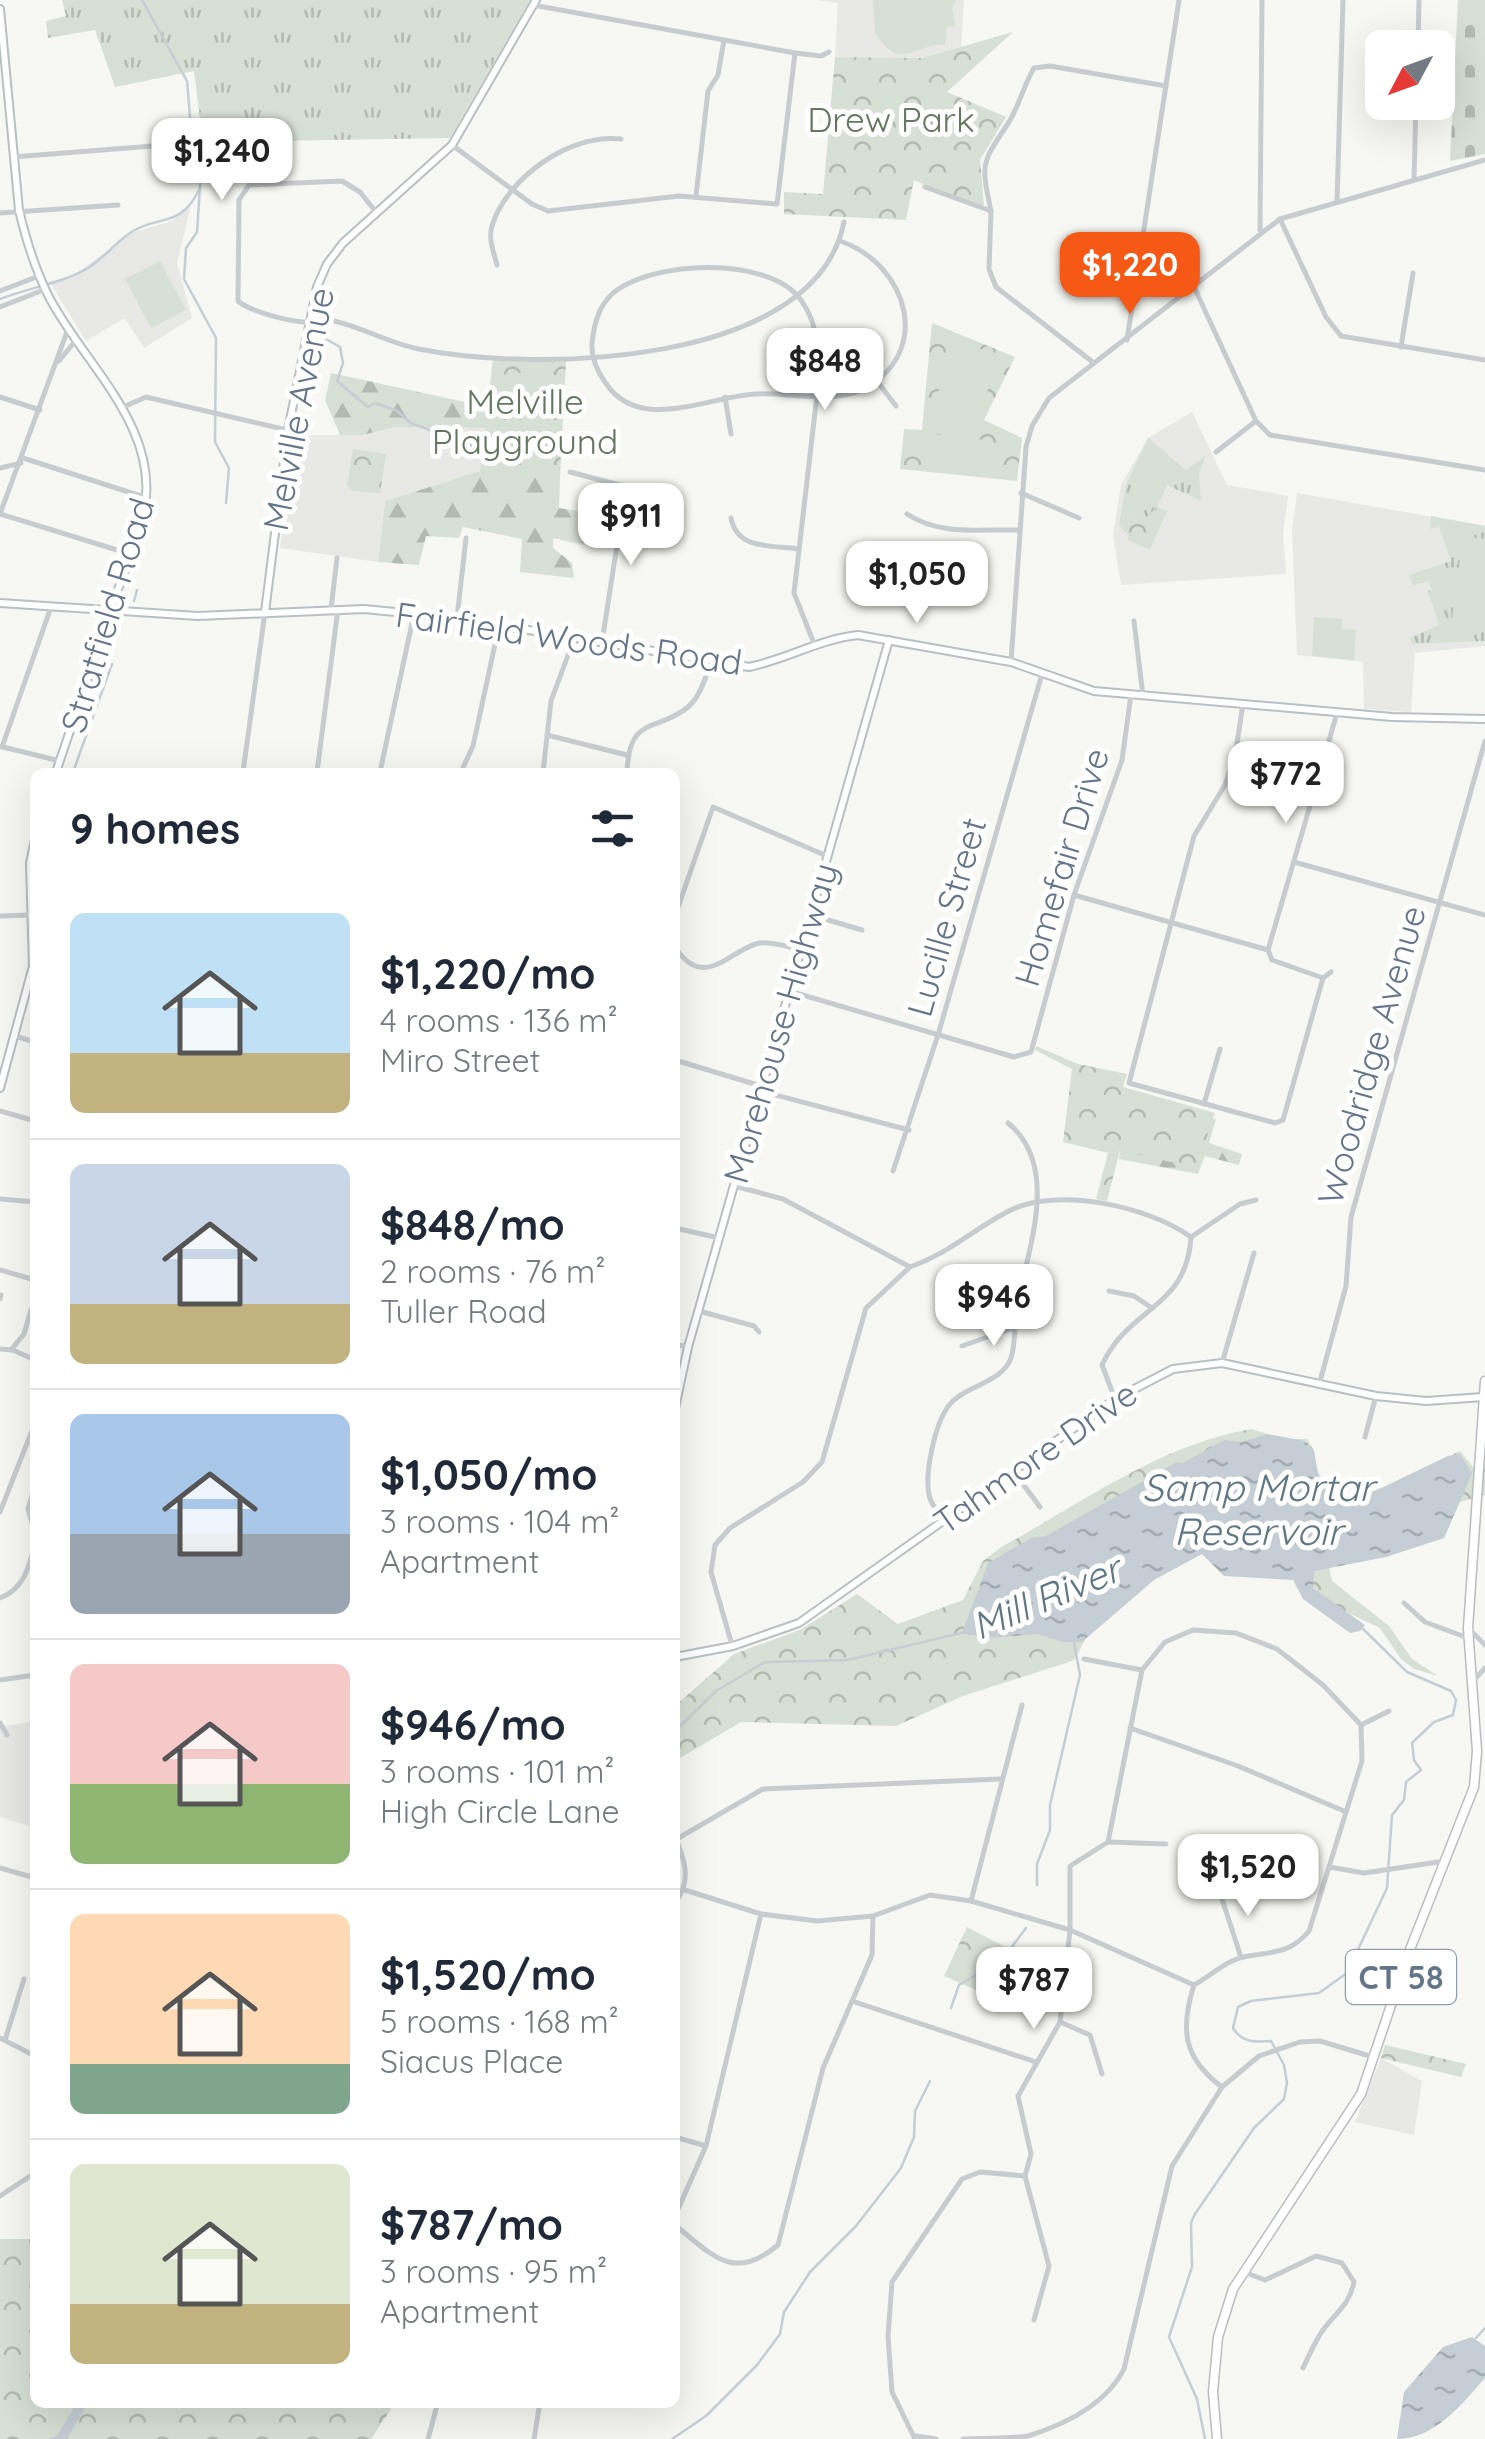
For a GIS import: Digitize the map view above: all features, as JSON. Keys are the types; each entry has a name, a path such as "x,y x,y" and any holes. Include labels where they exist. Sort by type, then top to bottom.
{"main road":[{"name":"Melville Avenue","path":"265,612 288,430 327,264 376,212 452,145 535,3"},
{"name":"Stratfield Road","path":"0,9 18,210 43,283 68,329 121,408 141,448 146,497 113,610 57,768"},
{"name":"Fairfield Woods Road","path":"0,603 198,616 334,609 414,614 457,618 710,664 749,667 858,635 1011,662 1094,690 1130,695 1485,720"},
{"name":"Morehouse Highway","path":"680,1385 889,640"},
{"path":"0,1088 30,978"},
{"name":"Tahmore Drive","path":"680,1655 733,1646 799,1623 1115,1399 1174,1370 1222,1364 1376,1396 1426,1400 1484,1396"},
{"name":"CT 58","path":"1217,2439 1214,2392 1218,2337 1241,2270 1340,2130 1375,2057 1409,1952 1474,1786 1468,1632 1480,1505 1477,1478 1485,1381"}],"street":[{"path":"1127,340 1179,0"},
{"path":"1260,230 1262,0"},
{"path":"1338,202 1343,0"},
{"path":"1418,30 1419,0"},
{"path":"535,3 795,52 821,56 829,52"},
{"path":"696,196 708,90 718,75 724,40"},
{"path":"452,145 512,190 548,211 696,196 777,204 795,52"},
{"path":"1094,363 996,287 988,268 992,211 982,178 984,161 1008,125 1034,68 1050,66 1166,86"},
{"path":"1414,180 1416,120"},
{"path":"497,265 492,226 512,190 577,142 621,139"},
{"path":"13,156 178,144"},
{"path":"1011,662 1026,447 1041,408 1194,288 1260,230 1280,219 1485,160"},
{"path":"376,212 360,192 342,182 249,185 241,190 238,300 312,322 322,318 375,339 422,350 592,356 704,341 749,326 800,297 824,271 840,240 844,222"},
{"path":"925,187 992,211"},
{"path":"0,213 118,205"},
{"path":"1280,219 1334,329 1353,341 1485,360"},
{"path":"815,646 795,602 817,395 818,339 800,297 782,282 752,271 679,269 655,275 622,287 606,301 596,319 592,356 611,391 638,408 656,411 725,398 817,395 858,392 877,381 897,357 903,340 899,290 891,274 872,256 840,240"},
{"path":"1401,347 1412,273"},
{"path":"0,291 43,283"},
{"path":"0,307 43,283"},
{"path":"1194,288 1256,421 1270,435 1485,470"},
{"path":"68,329 0,514 130,554"},
{"path":"55,368 76,340"},
{"path":"61,344 68,348"},
{"path":"877,381 896,406"},
{"path":"0,397 40,410"},
{"path":"121,408 146,398 288,430"},
{"path":"725,398 731,434"},
{"path":"1216,452 1256,421"},
{"path":"0,468 22,460 146,497"},
{"path":"570,472 674,499"},
{"path":"602,645 626,486"},
{"path":"1021,493 1079,518"},
{"path":"907,514 920,522 968,531 1018,530"},
{"path":"730,518 736,534 747,542 798,548"},
{"path":"457,618 466,538"},
{"path":"318,768 337,558"},
{"path":"51,607 1,746 60,761"},
{"name":"Melville Avenue","path":"244,768 265,612"},
{"path":"381,768 414,614"},
{"path":"1134,621 1143,696"},
{"path":"463,768 473,746 499,626"},
{"path":"544,768 551,701 574,640"},
{"path":"626,768 627,756 648,723 678,715 692,704 710,664"},
{"name":"Lucille Street","path":"894,1171 938,1034 1042,674"},
{"name":"Homefair Drive","path":"938,1034 1014,1057 1031,1052 1074,895 1122,760 1130,695"},
{"path":"1243,704 1236,756 1225,785 1194,836 1128,1078 1132,1087 1275,1124 1283,1120 1324,978 1332,972"},
{"path":"1324,978 1272,960 1268,950 1338,712"},
{"path":"548,735 627,756"},
{"name":"Woodridge Avenue","path":"1319,1385 1346,1286 1351,1216 1485,740"},
{"path":"680,902 713,807 827,856"},
{"path":"1294,862 1485,915"},
{"path":"1074,895 1268,950"},
{"path":"0,916 30,915"},
{"path":"811,916 862,930"},
{"path":"680,952 688,961 709,967 720,966 757,944 800,949"},
{"path":"789,991 938,1034"},
{"path":"15,1036 30,1040"},
{"path":"1204,1104 1220,1048"},
{"path":"680,1062 761,1089 909,1130"},
{"path":"0,1111 30,1120"},
{"path":"945,1519 931,1502 928,1482 940,1426 950,1403 1001,1372 1010,1360 1013,1328 1041,1202 1020,1133 1008,1124"},
{"path":"735,1186 782,1199 910,1266"},
{"path":"733,1646 710,1572 715,1545 730,1528 802,1482 822,1462 861,1318 878,1293 910,1266 964,1243 1007,1211 1041,1202 1070,1197 1156,1219 1192,1237"},
{"path":"0,1199 30,1202"},
{"path":"1115,1399 1102,1364 1110,1346 1187,1273 1192,1237 1240,1204 1256,1200"},
{"path":"680,1229 719,1238"},
{"path":"1222,1364 1254,1254"},
{"path":"0,1270 30,1279"},
{"path":"1109,1291 1134,1296 1152,1308"},
{"path":"698,1310 754,1326 759,1332"},
{"path":"11,1350 24,1334 30,1313"},
{"path":"962,1346 1013,1328"},
{"path":"680,1345 688,1347"},
{"path":"0,1349 30,1358"},
{"path":"1365,1437 1376,1396"},
{"path":"0,1512 30,1436"},
{"path":"1014,1472 1040,1507"},
{"path":"0,1598 30,1573"},
{"path":"1404,1603 1425,1622 1468,1632 1485,1645"},
{"path":"1108,1842 1142,1670 1165,1642 1193,1630 1236,1633 1277,1649 1323,1685 1361,1725 1362,1760 1309,1931 1299,1943 1275,1956 1241,1957 1194,1986 1182,2022 1195,2060 1222,2088"},
{"path":"1084,1659 1142,1670"},
{"path":"1471,1682 1485,1668"},
{"path":"0,1680 30,1676"},
{"path":"971,1902 1022,1705"},
{"path":"1361,1725 1389,1711"},
{"path":"0,1724 7,1736"},
{"path":"1130,1728 1344,1810"},
{"path":"680,1838 763,1789 1000,1779"},
{"path":"1034,2320 1049,2266 1025,2176 1031,2154 1018,2096 1060,2022 1070,1930 1070,1866 1108,1842 1166,1844"},
{"path":"680,1849 686,1862 685,1890 680,1897"},
{"path":"1330,1866 1364,1873 1447,1861"},
{"path":"0,1868 30,1877"},
{"path":"685,1890 761,1914 817,1922 873,1916 930,1895 971,1902 1070,1930 1194,1986"},
{"path":"1220,1892 1241,1957"},
{"path":"680,2205 706,2146 761,1914"},
{"path":"680,2229 712,2255 736,2266 757,2262 778,2245 823,2068 855,2002 872,1955 873,1916"},
{"path":"24,1979 2,2039 30,2053"},
{"path":"855,2002 1036,2062"},
{"path":"1060,2022 1090,2036 1102,2074"},
{"path":"963,2439 1026,2437 1094,2407 1112,2394 1124,2369 1172,2166 1222,2088 1269,2051 1284,2046 1320,2041 1375,2057"},
{"path":"680,2138 706,2146"},
{"path":"936,2439 916,2437 892,2392 888,2336 892,2282 962,2179 980,2172 1025,2176"},
{"path":"0,2196 30,2176"},
{"path":"1241,2270 1265,2280 1316,2256 1342,2262 1354,2282 1352,2291 1338,2316 1323,2329 1303,2368"},
{"path":"428,2439 436,2408"},
{"path":"534,2439 539,2408"}],"shaded area":[{"path":"817,0 964,0 961,47 922,58 835,57 838,3"},
{"path":"191,205 177,263 192,318 144,348 125,318 86,341 49,281 70,278 131,233 169,222"},
{"path":"1192,412 1227,485 1288,496 1283,534 1286,574 1121,585 1113,535 1121,485 1148,438"},
{"path":"395,427 485,427 480,471 385,501 378,562 280,548 295,435 363,435"},
{"path":"1297,493 1485,526 1485,646 1415,653 1411,712 1364,709 1363,662 1297,655 1292,531"},
{"path":"30,1722 30,1826 0,1817 0,1727"},
{"path":"1381,2058 1422,2081 1414,2135 1355,2122"}],"green space":[{"path":"62,0 530,0 450,138 203,142 194,71 115,87 95,30 48,38 46,21 66,16"},
{"path":"873,0 957,0 952,7 955,27 947,26 945,45 908,54 892,52 875,32"},
{"path":"1458,0 1485,0 1485,154 1450,161 1455,120"},
{"name":"Drew Park","path":"1013,32 947,92 1006,117 980,160 984,205 976,207 914,180 906,220 784,214 784,192 823,194 835,57 922,58"},
{"path":"160,261 186,310 151,328 125,279"},
{"path":"932,323 1015,357 984,420 1022,438 1017,481 900,469 904,429 922,430"},
{"path":"955,341 999,355 975,429 931,414"},
{"name":"Melville Playground","path":"493,359 566,361 560,478 480,471"},
{"path":"534,371 542,414 524,413 508,406 498,394 493,376"},
{"path":"331,373 488,407 483,463 560,478 559,508 590,513 584,545 553,538 553,548 572,563 574,578 520,572 522,539 463,527 459,538 426,536 419,565 378,562 385,501 480,471 485,428 395,427 363,435 340,435 325,400"},
{"path":"926,433 985,440 982,470 922,463"},
{"path":"1148,438 1186,470 1206,455 1199,474 1201,501 1167,485 1155,512 1144,519 1129,512 1128,535 1119,525 1126,485"},
{"path":"353,449 386,454 380,493 352,491 347,485"},
{"path":"1148,450 1173,462 1151,510 1126,498"},
{"path":"1157,507 1167,511 1150,550 1128,540 1129,512 1144,519"},
{"path":"1431,516 1485,526 1485,641 1412,644 1410,638 1439,625 1428,591 1432,590 1429,581 1413,585 1409,575 1451,561 1439,527 1430,529"},
{"path":"1463,536 1485,539 1485,622 1452,617"},
{"path":"1314,617 1342,619 1342,629 1356,630 1354,660 1312,656"},
{"path":"1036,1046 1078,1064 1127,1074 1123,1087 1215,1113 1196,1168 1120,1150 1107,1201 1096,1199 1108,1153 1063,1142 1072,1069 1035,1050"},
{"path":"1216,1119 1209,1143 1242,1154 1239,1165 1205,1156 1198,1174 1119,1159 1121,1139"},
{"path":"1251,1429 1285,1439 1307,1439 1313,1449 1310,1464 1331,1486 1347,1494 1387,1486 1460,1451 1473,1467 1485,1467 1485,1495 1460,1502 1444,1538 1328,1560 1332,1581 1389,1626 1412,1659 1438,1676 1414,1669 1401,1659 1380,1628 1328,1603 1297,1570 1198,1539 1089,1632 1075,1659 1069,1662 963,1696 896,1726 741,1722 680,1758 680,1702 734,1654 800,1630 857,1594 898,1624 963,1600 983,1561 1000,1548 1152,1462 1217,1437"},
{"path":"967,1927 1013,1951 996,1999 944,1976"},
{"path":"1385,2045 1466,2064 1461,2077 1381,2058"},
{"path":"0,2239 30,2239 30,2408 392,2408 371,2439 0,2439"}],"water":[{"name":"Samp Mortar Reservoir","path":"1267,1434 1305,1441 1314,1450 1326,1490 1346,1505 1448,1456 1460,1454 1472,1473 1444,1538 1386,1557 1314,1571 1313,1588 1365,1625 1360,1631 1350,1633 1303,1599 1293,1580 1224,1576 1202,1554 1154,1580 1082,1642 1062,1642 1038,1634 989,1638 962,1633 988,1563 1224,1440 1242,1442"},
{"path":"1472,2337 1485,2346 1485,2378 1435,2427 1397,2439 1404,2392 1443,2347"}],"waterway":[{"path":"142,0 187,81 192,140 201,171 197,232 186,248 184,279 216,338 215,442 229,468 226,503"},
{"path":"0,299 88,268 140,227 176,216 199,190"},
{"path":"319,335 340,347 343,363 337,381 368,407 375,403 397,411 411,423 478,448"},
{"path":"134,601 137,590"},
{"path":"74,768 112,664"},
{"path":"1205,2439 1197,2399 1169,2337 1192,2267 1191,2223 1254,2128 1284,2099 1287,2083 1284,2065 1271,2041 1245,2039 1233,2028 1238,2007 1251,2001 1319,1993 1347,1973 1387,1888 1392,1815 1404,1800 1406,1782 1421,1770 1414,1760 1412,1743 1434,1722 1453,1715 1456,1700 1451,1691 1407,1672 1362,1628"},
{"name":"Mill River","path":"680,1726 716,1691 765,1662 848,1660 965,1632"},
{"path":"1037,1885 1037,1864 1050,1830 1050,1805 1080,1675 1073,1637"},
{"path":"951,2008 959,1985 1002,1960 1026,1928"},
{"path":"672,2439 706,2416 757,2365 780,2334 784,2312 810,2272 856,2226 901,2168 914,2137 915,2111 930,2081"},
{"path":"1476,2338 1485,2328"},
{"name":"Mill River","path":"61,2439 79,2408"},
{"path":"51,2439 61,2436"}]}
